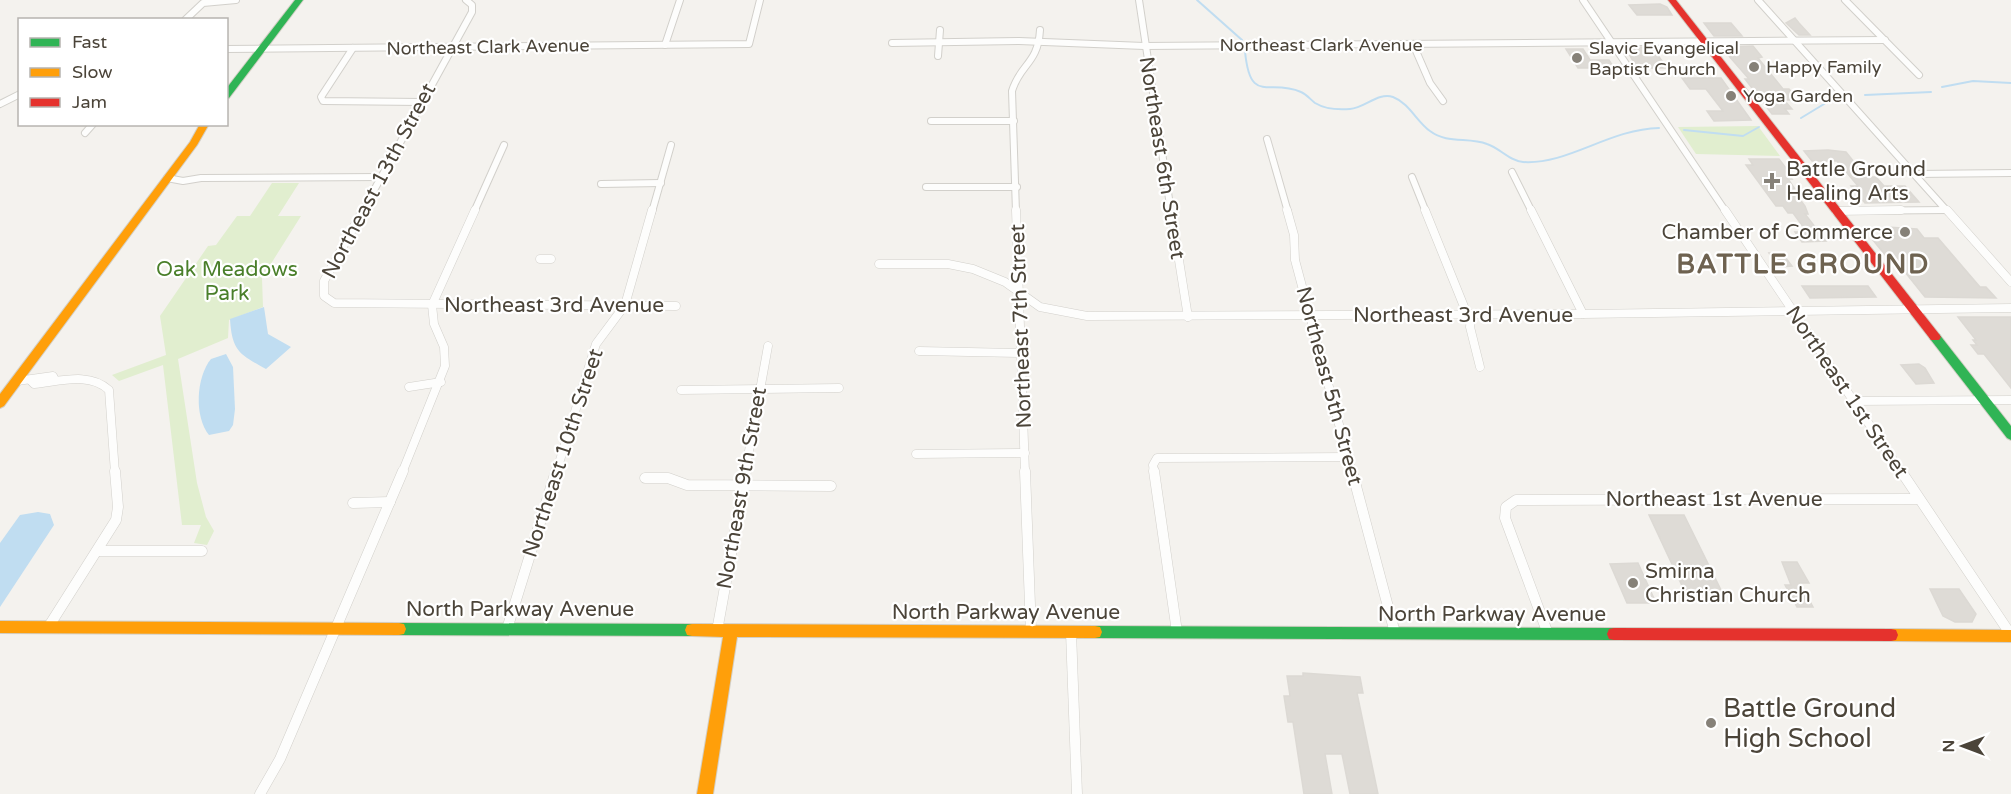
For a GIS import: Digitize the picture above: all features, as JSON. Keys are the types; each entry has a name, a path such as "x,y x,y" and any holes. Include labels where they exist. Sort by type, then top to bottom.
{"street":[{"path":"187,18 203,3 236,0"},
{"path":"228,93 299,0"},
{"path":"665,45 680,0"},
{"name":"Northeast Clark Avenue","path":"228,49 749,44 760,0"},
{"name":"Northeast 6th Street","path":"1139,0 1144,46 1188,316"},
{"name":"Northeast 1st Street","path":"1583,0 2011,635"},
{"path":"1672,0 2011,435"},
{"path":"1758,0 2011,282"},
{"path":"1845,0 1918,75"},
{"name":"Northeast 13th Street","path":"432,305 344,304 329,301 322,292 324,281 472,12 468,1"},
{"path":"938,56 940,30"},
{"name":"Northeast 7th Street","path":"1031,632 1012,91 1015,80 1038,56 1040,30"},
{"name":"Northeast Clark Avenue","path":"892,43 1040,42 1144,46 1885,40"},
{"path":"1413,44 1430,83 1443,101"},
{"path":"353,48 321,97 323,101 421,102"},
{"path":"0,104 18,95"},
{"path":"931,121 1014,121"},
{"path":"85,134 91,126"},
{"path":"0,403 174,178 204,126"},
{"name":"Northeast 5th Street","path":"1267,139 1294,235 1295,260 1312,316 1347,457 1395,633"},
{"path":"260,794 280,759 441,382 447,354 444,340 434,323 432,305 504,145"},
{"name":"Northeast 10th Street","path":"507,629 596,344 625,305 671,145"},
{"path":"1512,172 1583,314"},
{"path":"1916,174 2011,173"},
{"path":"174,178 183,181 201,178 382,177"},
{"path":"1412,177 1469,315 1480,358 1480,367"},
{"path":"601,184 661,183"},
{"path":"926,187 1017,187"},
{"path":"1836,211 1947,210"},
{"path":"540,259 551,259"},
{"name":"Northeast 3rd Avenue","path":"879,264 961,266 994,276 1040,307 1069,314 1312,316 2011,308"},
{"name":"Northeast 3rd Avenue","path":"432,305 676,306"},
{"name":"Northeast 9th Street","path":"717,631 768,346"},
{"path":"919,351 1022,353"},
{"path":"17,381 31,381 34,384 55,380 98,381 110,390 118,507 116,520 49,626"},
{"path":"409,387 441,382"},
{"path":"681,390 838,388"},
{"path":"1853,401 2011,400"},
{"path":"916,454 1025,453"},
{"path":"1177,632 1153,465 1157,458 1347,457"},
{"path":"645,478 668,478 687,485 831,486"},
{"name":"Northeast 1st Avenue","path":"1548,634 1505,518 1506,507 1510,502 1523,498 1919,499"},
{"path":"353,502 390,502"},
{"path":"97,551 202,551"},
{"name":"North Parkway Avenue","path":"0,627 731,632 2011,635"},
{"path":"705,794 731,632"},
{"path":"1071,632 1077,794"}],"green space":[{"path":"1758,126 1780,156 1696,154 1678,127"},
{"name":"Oak Meadows Park","path":"272,183 299,183 278,216 301,216 262,278 263,307 229,320 228,338 178,359 197,483 206,517 214,531 207,545 194,543 201,525 182,525 163,365 119,381 112,375 166,355 160,316 208,246 216,245 237,216 250,216"}],"water":[{"path":"264,307 268,334 291,347 266,369 243,355 235,345 230,319"},
{"path":"226,354 233,367 235,409 233,425 229,431 209,435 204,427 199,408 202,376 211,359"},
{"path":"38,512 50,514 54,525 0,607 0,543 20,515"}],"building":[{"path":"1660,4 1667,7 1672,15 1637,15 1629,5"},
{"path":"1795,18 1810,35 1799,35 1786,23"},
{"path":"1704,23 1731,23 1742,36 1714,36"},
{"path":"1753,46 1762,57 1758,58 1783,89 1789,89 1799,100 1784,100 1792,109 1785,109 1789,114 1772,114 1745,79 1749,79 1721,47"},
{"path":"1625,47 1652,47 1667,68 1637,68"},
{"name":"Slavic Evangelical Baptist Church","path":"1566,49 1583,49 1590,60 1609,60 1614,68 1578,68"},
{"path":"1682,78 1721,78 1751,120 1714,121 1707,111 1723,111 1706,89 1690,89"},
{"path":"1804,151 1846,152 1866,177 1876,177 1884,186 1905,186 1919,202 1865,203 1851,186 1858,186 1837,161 1812,161"},
{"path":"1749,159 1779,159 1789,172 1786,172 1792,179 1788,179 1795,189 1792,189 1805,206 1808,214 1805,214 1826,241 1802,242 1795,232 1807,232 1793,213 1788,213 1783,206 1776,206 1746,165 1753,165"},
{"path":"1887,227 1917,229 1924,238 1938,238 1980,287 1986,287 1996,298 1925,297 1901,267 1895,267 1872,239 1896,238"},
{"path":"1769,253 1782,253 1792,266 1778,267"},
{"path":"1802,286 1868,286 1876,297 1810,298"},
{"path":"1958,317 2011,317 2011,388 1984,354 1978,354 1971,345 1977,345 1973,340 1976,340"},
{"path":"1919,364 1925,368 1934,383 1916,384 1901,365"},
{"path":"1649,515 1684,515 1722,592 1685,592"},
{"path":"1782,562 1797,562 1809,583 1800,583 1813,607 1797,607 1785,585 1791,585"},
{"name":"Smirna Christian Church","path":"1638,563 1656,603 1627,603 1610,564"},
{"path":"1930,589 1959,589 1976,614 1972,622 1955,622 1943,616"},
{"path":"1303,673 1360,677 1363,693 1357,693 1378,794 1350,794 1342,754 1325,754 1332,794 1304,794 1293,722 1288,722 1284,696 1290,696 1287,676 1303,676"}],"waterway":[{"path":"1197,0 1242,40"},
{"path":"1245,51 1251,79 1263,87 1290,88 1303,93 1319,105 1336,109 1356,108 1377,98 1393,97 1404,104 1425,127 1437,135 1443,138 1487,144 1523,162 1556,158 1623,134 1659,128"},
{"path":"1942,87 1973,81 2011,83"},
{"path":"1865,95 1931,92"},
{"path":"1801,118 1834,98"},
{"path":"1684,130 1743,136 1759,127"}],"traffic: fast":[{"path":"228,93 299,0"},
{"path":"1935,337 2011,435"},
{"path":"399,629 692,630"},
{"path":"1095,632 1614,634"}],"traffic: slow":[{"path":"0,403 194,143 204,126"},
{"path":"0,627 399,629"},
{"path":"692,630 1095,632"},
{"path":"705,794 731,631"},
{"path":"1891,635 2011,636"}],"traffic: jam":[{"path":"1672,0 1935,337"},
{"path":"1614,634 1891,635"}],"place":[{"name":"Slavic Evangelical Baptist Church","path":"1577,58"},
{"name":"Happy Family","path":"1754,67"},
{"name":"Yoga Garden","path":"1731,96"},
{"name":"Battle Ground Healing Arts","path":"1772,181"},
{"name":"Chamber of Commerce","path":"1905,232"},
{"name":"Smirna Christian Church","path":"1633,583"},
{"name":"Battle Ground High School","path":"1711,723"}],"district":[{"name":"BATTLE GROUND","path":"1803,264"}]}
